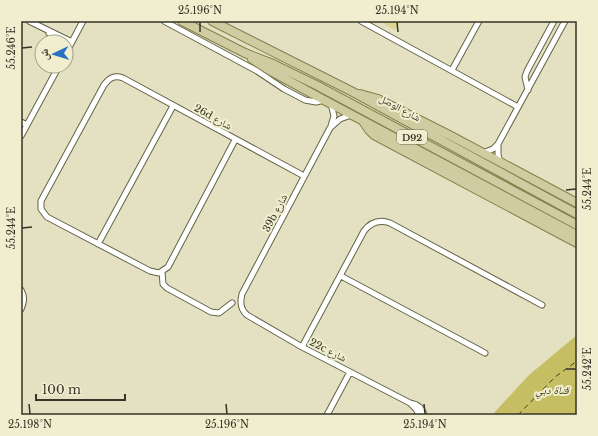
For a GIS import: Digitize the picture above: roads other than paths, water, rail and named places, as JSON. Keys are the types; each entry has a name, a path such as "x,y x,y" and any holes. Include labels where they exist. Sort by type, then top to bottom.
{"main road":[{"name":"شارع الوصل","path":"182,21 245,53 273,64 318,86 577,225"},
{"name":"شارع الوصل","path":"212,21 351,91 577,214"},
{"name":"شارع الوصل","path":"245,53 269,70 327,102 577,235"},
{"path":"351,91 378,99 577,203"},
{"path":"363,121 368,130 374,135 577,244"}],"street":[{"path":"29,21 53,34"},
{"path":"74,36 83,21"},
{"name":"شارع الوصل","path":"164,21 257,71 284,89 305,100 327,102"},
{"path":"361,21 518,107"},
{"path":"452,70 479,21"},
{"path":"528,90 526,76 527,71 554,21"},
{"path":"482,152 490,150 498,144 565,21"},
{"path":"45,29 52,34"},
{"path":"21,136 55,74"},
{"name":"26d شارع","path":"98,244 47,217 41,209 41,201 93,103 106,81 113,77 123,78 304,176"},
{"name":"39b شارع","path":"241,308 242,294 330,128 334,116 327,102"},
{"path":"173,106 98,244 152,273 162,272 168,267 235,140"},
{"name":"39b شارع","path":"330,128 340,118 351,115"},
{"path":"21,122 27,125"},
{"path":"498,144 500,162"},
{"path":"302,347 364,231 374,222 385,221 390,223 542,305"},
{"path":"162,272 163,284 167,288 211,312 219,312 232,303"},
{"path":"341,276 485,353"},
{"path":"21,290 24,297 24,302 21,309"},
{"name":"22c شارع","path":"241,308 246,315 302,347 410,403 419,406 424,415"},
{"path":"327,415 350,372"},
{"name":"22c شارع","path":"410,403 419,415"}],"water":[{"name":"قناة دبي","path":"577,335 577,415 492,415 529,375"}]}
